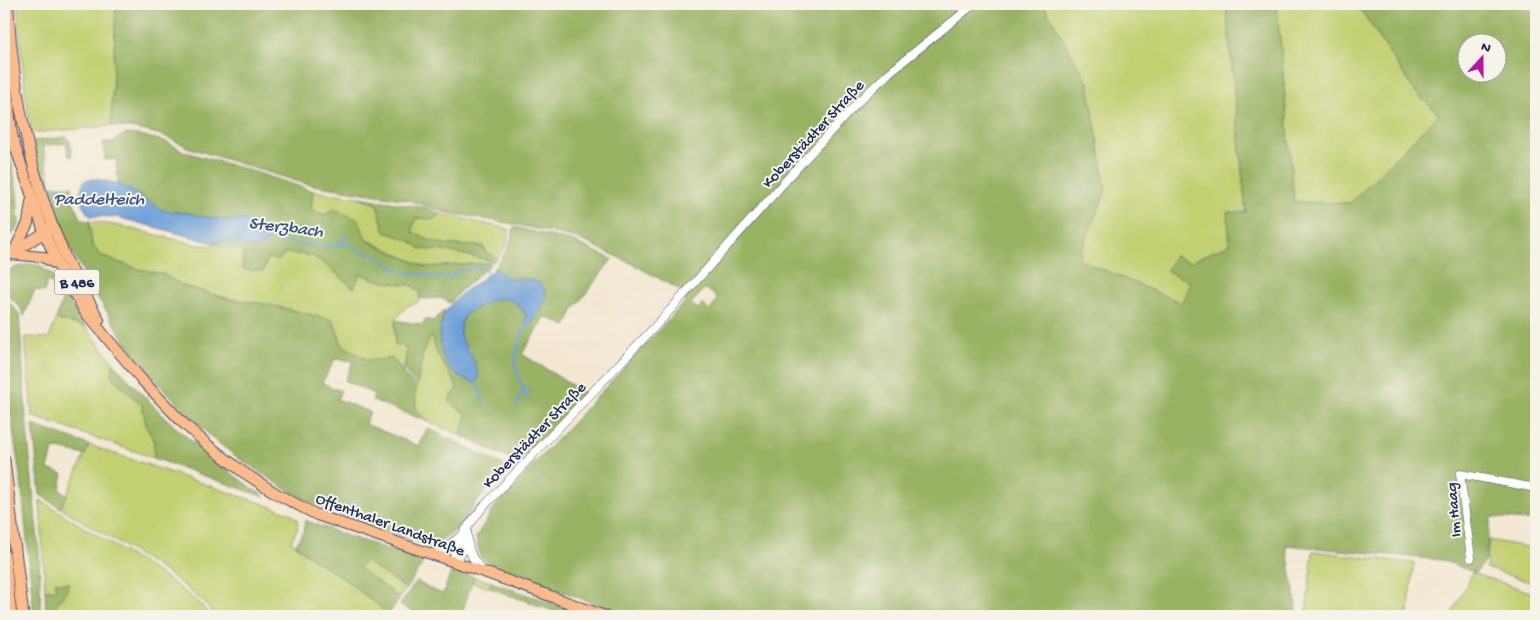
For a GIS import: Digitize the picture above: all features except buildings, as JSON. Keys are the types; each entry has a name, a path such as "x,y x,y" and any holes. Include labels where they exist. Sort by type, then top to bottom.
{"highway":[{"path":"4,460 24,616"},
{"path":"4,555 10,616"}],"main road":[{"name":"Offenthaler Landstraße","path":"8,4 13,67 23,130 59,266 80,304 159,399 208,445 243,472 277,494 317,515 484,572 604,616"},
{"name":"Offenthaler Landstraße","path":"4,62 12,134 32,199 106,334"},
{"path":"9,254 28,223 32,199"},
{"path":"9,254 48,230"},
{"path":"9,254 42,257 59,266"}],"street":[{"name":"Koberstädter Straße","path":"467,530 488,502 664,317 804,159 862,98 974,4"},
{"name":"Im Haag","path":"1471,558 1460,474 1536,488"},
{"path":"432,555 446,548 467,530"},
{"path":"454,562 464,550 467,530"},
{"path":"467,530 469,550 475,562 484,572"}],"green space":[{"path":"17,4 116,4 111,126 32,133 25,93"},
{"path":"116,4 1043,4 1088,83 1106,190 1078,259 1182,303 1190,282 1166,271 1175,256 1190,262 1230,244 1227,212 1246,212 1226,4 1277,4 1294,202 1350,203 1439,114 1416,93 1357,4 1536,4 1536,521 1491,517 1485,561 1476,573 1442,560 1286,545 1298,616 630,616 492,566 480,556 476,537 497,504 686,301 680,290 633,264 577,238 514,224 444,212 408,200 306,184 187,147 178,142 141,130 111,126","holes":["705,288 718,298 710,311 702,304 698,309 691,304"]},
{"path":"1043,4 1226,4 1246,213 1230,244 1190,263 1175,256 1190,282 1182,304 1077,259 1106,190 1088,83"},
{"path":"1277,4 1357,4 1416,93 1439,114 1350,203 1294,202"},
{"path":"126,134 139,135 167,142 185,152 313,191 311,209 324,215 333,209 359,220 366,240 425,267 489,263 490,265 460,291 450,303 441,298 420,299 420,292 411,285 385,282 360,274 354,288 321,261 310,255 285,253 279,260 267,258 264,271 244,269 242,268 244,250 214,243 224,240 255,248 271,239 270,232 245,220 222,220 188,213 164,211 118,183 116,159 105,160 103,142 117,142 118,138"},
{"path":"66,137 70,141 72,157 69,156 66,143 43,146 51,186 72,186 72,195 46,196 33,141"},
{"path":"8,145 17,191 19,225 4,245 4,146"},
{"path":"313,191 359,197 377,204 385,232 409,240 421,249 446,251 494,261 489,263 425,267 366,239 311,209"},
{"path":"359,197 426,208 441,214 434,219 416,218 412,231 437,243 483,246 486,253 497,258 494,261 446,251 421,249 409,240 385,232 377,204"},
{"path":"55,198 72,199 82,220 89,221 92,244 99,254 109,259 138,269 163,274 181,285 229,299 266,304 333,320 342,344 349,349 367,360 393,359 416,387 416,407 420,414 429,422 372,400 374,394 345,381 353,361 335,359 322,383 341,391 337,399 370,412 365,424 419,446 427,428 507,467 452,533 439,543 430,546 319,506 294,494 244,462 213,439 154,379 125,341 68,244 58,223"},
{"path":"441,214 509,229 507,245 497,258 486,253 483,246 437,243 412,231 416,218 434,219"},
{"path":"89,221 119,226 198,245 214,245 244,252 242,268 245,270 258,270 267,258 279,260 285,253 310,255 321,261 354,288 360,274 385,282 411,285 420,292 420,299 417,303 407,306 395,320 395,345 401,344 407,351 403,373 393,359 367,360 342,344 333,320 266,304 229,299 181,285 163,274 138,269 109,259 99,254 92,244"},
{"path":"514,227 574,242 612,259 574,309 566,326 545,316 522,354 586,394 518,463 460,435 467,415 449,401 457,390 456,384 437,354 432,335 424,349 417,385 404,370 407,351 401,344 395,346 395,320 423,325 425,319 433,321 445,310 441,322 440,335 447,365 458,376 476,382 467,347 460,337 461,325 465,316 479,306 502,297 520,307 531,325 546,298 539,283 524,278 507,279 497,269 493,270 509,247"},
{"path":"30,264 41,266 57,279 54,285 47,281 44,292 35,290 24,316 16,303 4,295 4,273"},
{"path":"64,295 86,327 56,319"},
{"path":"4,301 12,305 19,314 26,417 39,553 41,616 34,616 22,489 4,372"},
{"path":"56,319 86,327 114,363 111,376 142,405 147,428 154,440 154,458 32,416 25,337 49,338"},
{"path":"432,335 456,384 468,415 460,435 428,421 416,408 415,401 420,363 424,349"},
{"path":"114,363 166,418 204,452 265,497 154,458 154,440 147,428 142,405 111,376"},
{"path":"33,425 89,445 85,455 59,449 53,450 48,469 63,474 60,489 67,495 61,508 40,495"},
{"path":"89,445 290,513 297,519 298,528 291,541 311,558 365,560 406,589 386,616 215,616 204,602 166,572 61,508"},
{"path":"40,500 166,578 201,604 210,616 58,616 56,604 65,595 68,583 56,582 56,590 45,590"},
{"path":"305,520 338,533 424,561 406,589 365,561 359,568 400,598 389,614 347,581 311,558 296,544 304,530"},
{"path":"1489,540 1536,549 1536,584 1486,568"},
{"path":"1313,551 1414,563 1408,616 1324,616 1306,614"},
{"path":"452,569 474,577 461,616 421,616 400,605 417,581 443,594"},
{"path":"1472,573 1536,594 1536,616 1451,616"},
{"path":"474,577 491,582 490,588 473,583"},
{"path":"55,582 69,583 65,595 56,604 58,616 46,616 45,590 56,590"},
{"path":"491,582 588,616 567,616 490,588"}],"water":[{"name":"Paddelteich","path":"94,179 118,183 164,211 188,213 222,220 245,220 258,223 266,227 270,232 271,239 260,248 224,240 214,243 117,217 90,216 82,204 81,189 85,180"},
{"path":"497,269 507,278 538,282 545,290 546,300 531,325 524,324 527,317 522,310 512,301 506,299 487,302 464,316 460,337 471,355 479,376 476,383 458,376 446,362 440,343 441,324 444,315 455,300"}],"waterway":[{"name":"Sterzbach","path":"4,185 13,185"},
{"name":"Sterzbach","path":"44,187 64,188 67,190 67,196 74,196"},
{"name":"Sterzbach","path":"77,197 83,198"},
{"path":"337,245 343,237"},
{"path":"342,239 349,238"},
{"name":"Sterzbach","path":"270,239 301,244 336,246 348,244 362,252 379,257 398,270 414,274 450,278 457,271 482,267 490,275"},
{"path":"528,323 520,338 515,364 524,395 530,399"},
{"path":"476,381 482,396 483,405"},
{"path":"522,386 530,391"},
{"path":"517,406 517,402 523,392"}]}
